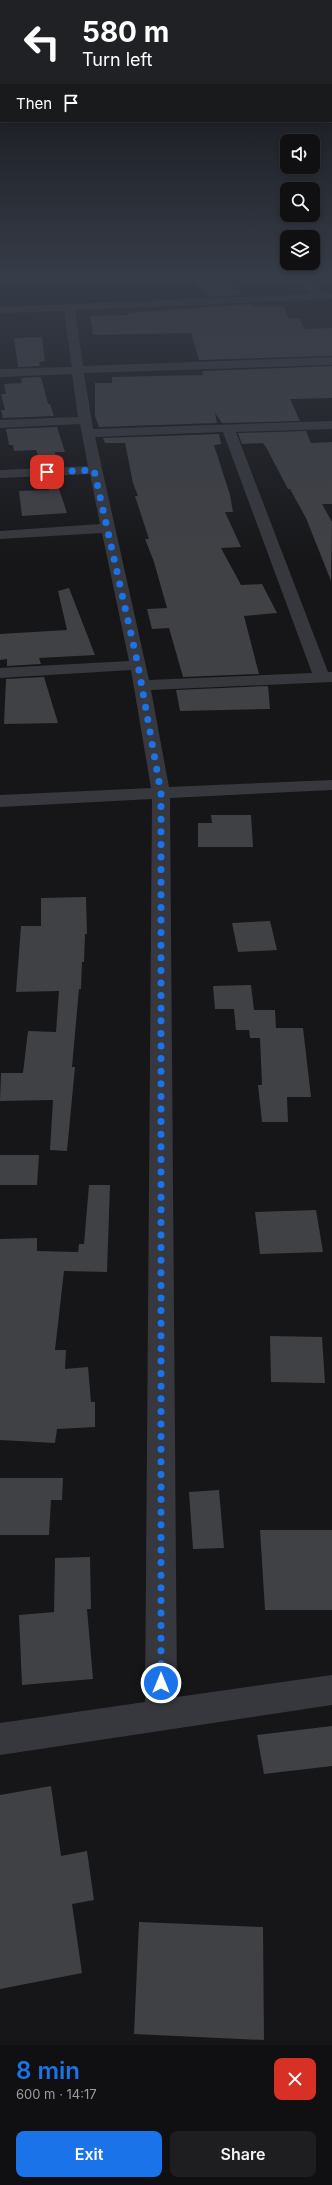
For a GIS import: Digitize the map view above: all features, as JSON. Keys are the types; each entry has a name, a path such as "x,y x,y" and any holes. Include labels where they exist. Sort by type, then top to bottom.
{"street":[{"path":"0,373 41,371"},
{"path":"78,371 94,470 109,528 138,665 161,793 161,1715"},
{"path":"0,424 228,429 332,425"},
{"path":"142,685 327,677 228,429"},
{"path":"0,474 94,470"},
{"path":"0,535 109,528"},
{"path":"0,673 138,665"},
{"path":"0,801 332,785"},
{"path":"0,1739 332,1690"}],"building":[{"path":"202,371 332,371 332,398 290,399 300,421 222,423 215,413 217,423 99,427 95,416 95,383 112,383 112,377 203,375"},
{"path":"41,377 48,404 50,404 54,416 3,418 1,410 5,410 1,394 6,394 4,384 22,383 21,378"},
{"path":"57,427 65,452 55,452 57,466 42,467 36,450 14,451 13,445 9,445 6,429"},
{"path":"306,431 311,443 332,442 332,504 322,504 332,522 331,581 306,518 290,489 288,489 267,449 263,443 242,444 238,433"},
{"path":"219,434 221,444 214,445 230,495 233,512 225,512 241,547 221,548 241,585 262,584 277,613 244,616 259,674 183,677 169,628 152,629 147,609 167,608 154,562 145,539 149,539 135,496 138,496 133,483 125,443 105,443 103,438"},
{"path":"45,477 58,477 60,488 54,489 59,489 67,513 22,516 19,491 49,490"},
{"path":"69,588 95,655 39,658 41,664 7,666 7,659 0,660 0,634 67,630 58,591"},
{"path":"44,677 58,723 4,724 6,679"},
{"path":"268,686 270,709 180,711 176,690"},
{"path":"211,815 251,815 253,847 198,847 198,823 212,823"},
{"path":"86,897 87,934 85,934 81,989 79,989 72,1067 75,1067 67,1151 50,1150 53,1100 0,1101 1,1073 23,1073 28,1031 56,1032 59,991 16,992 21,926 41,926 41,898"},
{"path":"270,921 277,950 238,952 232,923"},
{"path":"251,985 254,1010 275,1010 276,1028 303,1028 311,1097 287,1097 288,1122 262,1122 258,1085 262,1085 260,1038 250,1038 249,1030 236,1030 234,1009 215,1009 213,986"},
{"path":"0,1155 39,1155 37,1185 0,1185"},
{"path":"89,1185 110,1185 107,1272 64,1271 55,1350 66,1350 65,1369 88,1367 91,1402 95,1402 95,1427 57,1429 55,1443 0,1440 0,1239 37,1238 37,1251 78,1252 79,1244 84,1244"},
{"path":"316,1210 323,1252 260,1254 255,1212"},
{"path":"270,1336 322,1337 325,1383 271,1382"},
{"path":"0,1478 63,1478 62,1500 51,1500 49,1535 0,1535"},
{"path":"219,1490 224,1548 193,1549 189,1492"},
{"path":"260,1530 332,1530 332,1610 265,1610"},
{"path":"90,1557 91,1609 87,1609 93,1679 22,1685 19,1615 54,1612 55,1558"},
{"path":"332,1726 332,1766 264,1774 257,1735"},
{"path":"51,1786 61,1856 87,1851 94,1900 72,1904 82,1973 0,1989 0,1795"},
{"path":"139,1922 263,1927 264,2040 134,2034"}],"route":[{"path":"47,472 94,470 109,528 138,665 161,793 161,1683"}]}
